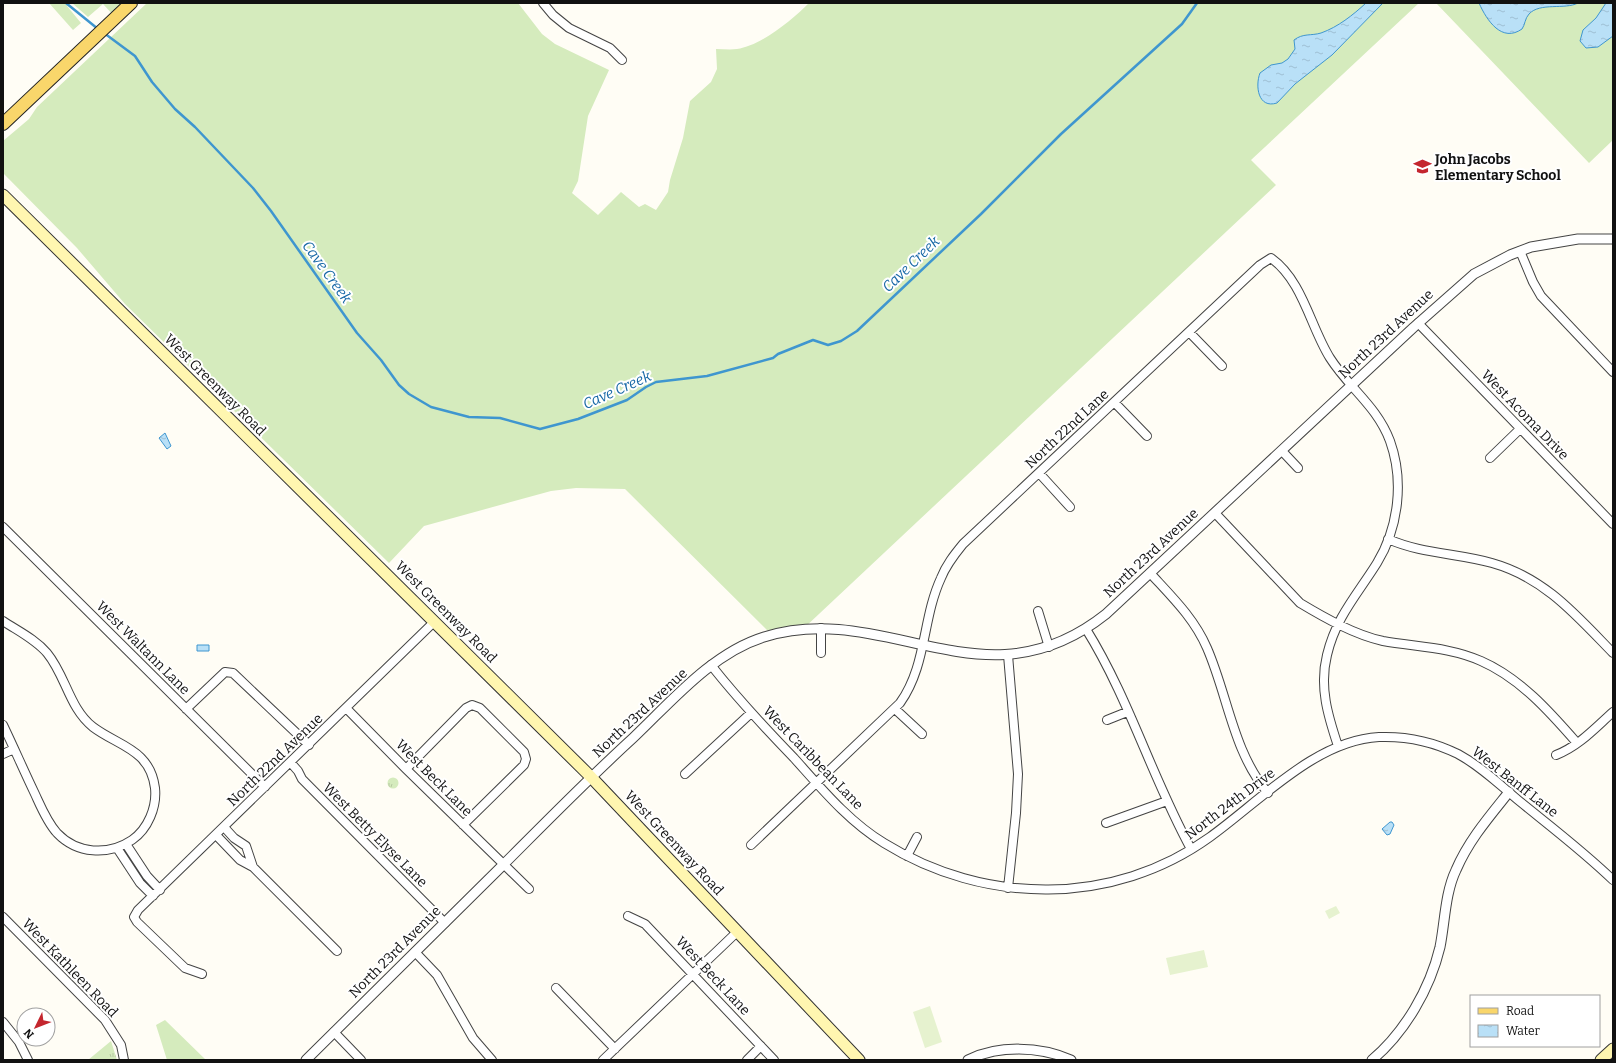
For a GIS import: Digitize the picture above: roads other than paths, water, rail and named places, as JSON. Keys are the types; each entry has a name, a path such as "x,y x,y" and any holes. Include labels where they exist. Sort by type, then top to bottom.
{"main road":[{"path":"3,124 130,3"},
{"name":"West Greenway Road","path":"3,195 592,777 858,1060"},
{"path":"1601,1060 1613,1049"}],"street":[{"path":"543,3 553,15 569,28 610,48 622,60"},
{"name":"North 23rd Avenue","path":"306,1060 592,777 711,665 728,654 763,637 786,631 821,628 853,631 965,654 1008,655 1049,647 1086,629 1106,614 1418,323 1474,274 1488,265 1520,251 1565,240 1613,239"},
{"path":"1520,251 1533,282 1542,296 1613,372"},
{"name":"North 22nd Lane","path":"752,845 895,709 914,680 924,645 934,596 940,579 954,555 963,544 1260,265 1271,258 1280,265 1300,294 1328,354 1352,385"},
{"name":"West Acoma Drive","path":"1418,323 1613,524"},
{"path":"1189,332 1222,366"},
{"path":"1338,746 1328,716 1324,679 1327,656 1337,623 1377,562 1388,539 1398,493 1395,458 1384,427 1374,410 1352,385"},
{"path":"1114,402 1147,436"},
{"path":"1490,458 1520,429"},
{"path":"1282,450 1298,468"},
{"path":"1039,473 1070,507"},
{"path":"1215,513 1291,595 1315,612 1337,623 1382,640 1441,649 1482,661 1522,686 1577,743"},
{"name":"West Waltann Lane","path":"3,527 266,787"},
{"path":"1388,539 1423,551 1491,563 1530,578 1544,586 1564,602 1613,652"},
{"path":"1150,573 1183,608 1200,634 1214,666 1245,758 1253,773 1268,793"},
{"path":"1038,611 1049,647"},
{"path":"3,621 24,634 47,653 72,701 85,719 103,733 130,747 146,764 155,787 155,800 152,812 140,833 121,846 96,851 84,849 64,840 56,833 45,815 3,725"},
{"name":"North 22nd Avenue","path":"202,974 185,968 137,922 134,917 138,910 291,763 434,622"},
{"path":"821,628 821,653"},
{"path":"1086,629 1104,659 1167,800 1192,849"},
{"path":"1008,655 1018,782 1008,888"},
{"name":"West Caribbean Lane","path":"711,665 751,713 817,783 843,810 875,838 936,871 965,880 1008,888"},
{"path":"186,709 218,677 225,672 233,673 309,745"},
{"path":"406,769 466,708 472,705 480,708 524,752 526,759 524,766 463,825"},
{"name":"West Beck Lane","path":"346,708 406,769 504,864"},
{"path":"895,709 922,734"},
{"path":"1107,720 1127,712"},
{"path":"1556,755 1569,750 1613,712"},
{"path":"685,774 751,713"},
{"name":"West Banff Lane","path":"1338,746 1367,738 1400,738 1429,743 1458,755 1509,792 1582,851 1613,880"},
{"name":"North 24th Drive","path":"1008,888 1054,890 1088,887 1143,872 1192,849 1315,758 1338,746"},
{"path":"3,754 14,749"},
{"name":"West Betty Elyse Lane","path":"291,763 298,771 302,779 445,923"},
{"path":"1372,1060 1388,1044 1417,1005 1432,974 1455,871 1478,829 1509,792"},
{"path":"1106,823 1167,800"},
{"path":"224,827 234,838 246,846 253,867"},
{"path":"216,835 236,856 253,867 337,951"},
{"path":"907,856 916,837"},
{"path":"121,846 160,890"},
{"path":"121,846 134,874 153,896"},
{"path":"236,856 246,846"},
{"path":"504,864 529,889"},
{"path":"134,874 141,868"},
{"name":"West Beck Lane","path":"628,916 645,924 774,1060"},
{"name":"West Kathleen Road","path":"3,917 105,1020 121,1046 124,1060"},
{"path":"603,1060 737,932"},
{"path":"415,952 437,975 473,1038 492,1060"},
{"path":"556,988 615,1049"},
{"path":"3,1022 19,1042 28,1060"},
{"path":"334,1032 361,1060"},
{"path":"747,1060 761,1046"},
{"path":"968,1060 991,1052 1038,1050 1071,1060"}],"water":[{"path":"1366,3 1383,3 1332,55 1295,84 1277,103 1266,103 1262,100 1258,90 1260,73 1271,65 1282,63 1288,59 1295,49 1294,40 1304,36 1321,33 1339,24"},
{"path":"1479,3 1578,3 1534,10 1529,14 1522,29 1515,33 1508,33 1502,32 1491,23 1486,17"},
{"path":"1606,3 1613,3 1613,36 1598,47 1586,48 1580,41 1583,30 1596,18"},
{"path":"165,433 171,446 167,449 159,438"},
{"path":"197,645 209,645 209,651 197,651"},
{"path":"1390,822 1394,825 1390,834 1387,835 1382,829"}],"waterway":[{"name":"Cave Creek","path":"66,3 98,29"},
{"name":"Cave Creek","path":"104,33 135,56 152,82 175,109 195,127 253,188 271,211 357,333 381,360 399,385 409,394 431,407 469,417 500,418 540,429 578,419 627,400 656,382 707,376 773,358 778,354 813,340 828,345 841,341 857,331 981,214 1061,134 1182,24 1197,3"}],"place":[{"name":"John Jacobs Elementary School","path":"1422,167"}]}
